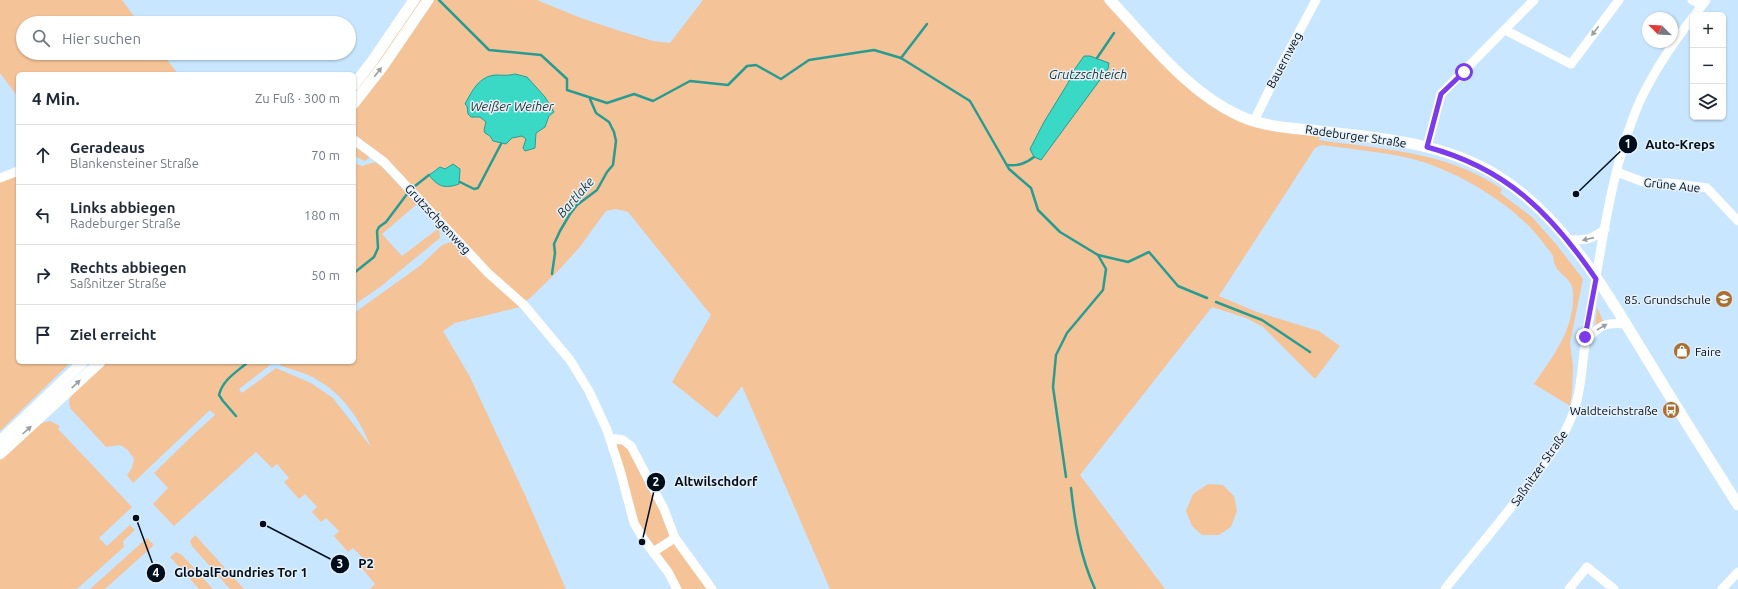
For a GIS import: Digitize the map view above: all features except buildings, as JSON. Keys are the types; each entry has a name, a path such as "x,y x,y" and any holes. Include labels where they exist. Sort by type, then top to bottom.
{"main road":[{"path":"356,82 414,0"},
{"path":"356,100 383,66 428,0"},
{"name":"Radeburger Straße","path":"1110,0 1192,86 1218,105 1241,117 1283,127 1395,141 1427,147 1459,156 1501,179 1538,208 1568,240 1596,279 1738,505"},
{"path":"0,441 82,364"},
{"path":"0,454 98,364"}],"street":[{"name":"Bauernweg","path":"1254,121 1282,62 1316,0"},
{"path":"1427,147 1441,94 1534,0"},
{"path":"1505,30 1571,64 1619,0"},
{"path":"1692,0 1704,3"},
{"name":"Saßnitzer Straße","path":"1697,12 1704,3"},
{"name":"Saßnitzer Straße","path":"1445,589 1505,515 1559,443 1575,406 1584,343 1605,229 1617,172 1631,125 1648,85 1674,42 1690,21"},
{"name":"Grutzschgenweg","path":"356,141 384,162 483,267 542,325 570,360 588,391 610,438 632,518 653,552 668,572 677,589"},
{"path":"0,178 16,172"},
{"name":"Grüne Aue","path":"1617,172 1646,183 1669,183 1707,188 1738,221"},
{"path":"1568,240 1588,240 1594,238 1605,229"},
{"path":"1584,343 1600,327 1608,323 1625,324"},
{"path":"610,438 623,440 631,446 664,509 675,538 712,589"},
{"path":"653,552 675,538"},
{"path":"1569,589 1587,567 1614,589"},
{"path":"1722,589 1738,572"}],"shaded area":[{"path":"0,0 122,0 134,16 16,16 16,60 167,60 176,72 16,72 16,94 0,73"},
{"path":"420,0 422,0 379,64 356,93 356,90 374,67"},
{"path":"434,0 537,0 581,18 620,31 653,41 670,43 703,0 1103,0 1190,89 1209,104 1230,117 1261,128 1320,136 1319,140 1414,154 1437,160 1460,167 1502,189 1500,193 1532,217 1556,244 1583,279 1570,343 1573,367 1570,406 1534,384 1555,352 1567,330 1573,305 1573,292 1571,284 1554,263 1552,254 1534,231 1521,218 1490,195 1456,175 1439,168 1423,162 1398,156 1322,145 1315,148 1219,296 1257,312 1319,331 1340,346 1315,379 1263,327 1246,318 1212,307 1080,475 1165,589 830,589 742,386 717,418 672,382 711,315 628,212 616,209 606,211 579,248 557,272 529,299 525,301 490,270 386,158 356,136 356,108 383,74","holes":["515,74 527,77 545,97 553,109 545,127 536,133 535,148 523,148 527,139 522,136 509,139 491,139 490,136 485,133 486,122 481,117 471,117 468,105 473,90 480,82 489,77","450,165 460,169 459,183 431,172 440,167 445,169"]},
{"path":"356,146 370,157 365,161 356,157"},
{"path":"375,162 383,168 417,204 382,234 402,256 439,228 440,238 380,287 356,304 356,164 362,166"},
{"path":"16,175 16,364 69,364 0,431 0,181"},
{"path":"451,242 520,307 455,323 443,331 470,377 525,495 566,589 370,589 375,584 360,566 366,561 353,548 348,552 334,536 339,531 326,518 321,522 312,512 317,507 305,494 299,499 284,482 289,478 277,464 272,468 256,452 174,526 153,504 168,488 154,473 215,415 210,410 133,483 127,475 132,468 134,459 128,450 120,445 106,447 70,408 69,401 71,394 105,364 271,364 239,389 242,393 276,368 311,383 333,398 371,447 357,419 344,401 315,378 279,365 356,364 356,312 421,265 442,245"},
{"path":"1597,307 1603,321 1595,326"},
{"path":"50,421 60,426 58,429 132,507 99,538 107,546 130,525 135,530 123,541 124,547 77,589 0,589 0,460 41,423"},
{"path":"623,444 630,452 647,487 656,501 670,536 655,547 637,521 616,445"},
{"path":"1208,484 1223,485 1234,496 1237,511 1231,527 1219,535 1202,535 1192,526 1186,511 1193,494"},
{"path":"195,535 244,589 230,589 192,546 190,541"},
{"path":"147,538 154,545 105,589 90,589"},
{"path":"673,542 709,589 681,589 672,570 658,552"},
{"path":"176,552 182,555 213,589 199,589 170,557"}],"water":[{"name":"Grutzschteich","path":"1084,56 1090,56 1109,63 1108,69 1041,160 1034,157 1030,149 1044,122 1068,83 1072,73"},
{"name":"Weißer Weiher","path":"515,74 527,77 545,97 554,112 549,116 545,127 536,133 535,148 525,151 523,148 526,139 522,136 512,138 506,144 493,141 490,136 485,133 484,130 486,122 480,117 471,117 468,114 467,106 465,104 470,94 485,78 496,75"},
{"path":"453,164 460,169 459,184 446,187 442,186 429,175 440,167 445,169"}],"waterway":[{"path":"439,0 489,50 541,55 567,79 567,90 607,103 634,94 653,101 690,81 728,85 747,66 756,65 781,79 809,60 874,50 901,58 970,101 1009,169 1031,188 1038,210 1060,232 1098,255 1106,269 1103,290 1067,333 1056,355 1053,387 1066,477"},
{"path":"901,58 927,24"},
{"path":"1097,58 1114,33"},
{"name":"Bartlake","path":"552,274 555,253 554,244 560,231 577,205 597,190 607,172 613,165 616,141 614,132 609,122 596,113 590,99"},
{"path":"460,182 474,189 478,188 501,144"},
{"path":"1007,165 1021,164 1034,157"},
{"path":"415,186 429,175"},
{"path":"356,271 374,257 378,248 377,231 379,227 386,222 407,194"},
{"path":"1098,255 1128,262 1149,252 1178,286 1207,298"},
{"path":"1216,302 1262,320 1310,352"},
{"path":"236,416 219,395 227,380 246,364"},
{"path":"1071,488 1079,540 1085,564 1095,589"}],"place":[{"name":"Auto-Kreps","path":"1576,194"},
{"name":"85. Grundschule","path":"1724,299"},
{"name":"Faire","path":"1682,351"},
{"name":"Waldteichstraße","path":"1671,410"},
{"name":"GlobalFoundries Tor 1","path":"136,518"},
{"name":"P2","path":"263,524"},
{"name":"Altwilschdorf","path":"642,542"}],"route":[{"path":"1464,72 1441,94 1427,147 1459,156 1495,175 1523,195 1560,230 1596,279 1585,337"}]}
